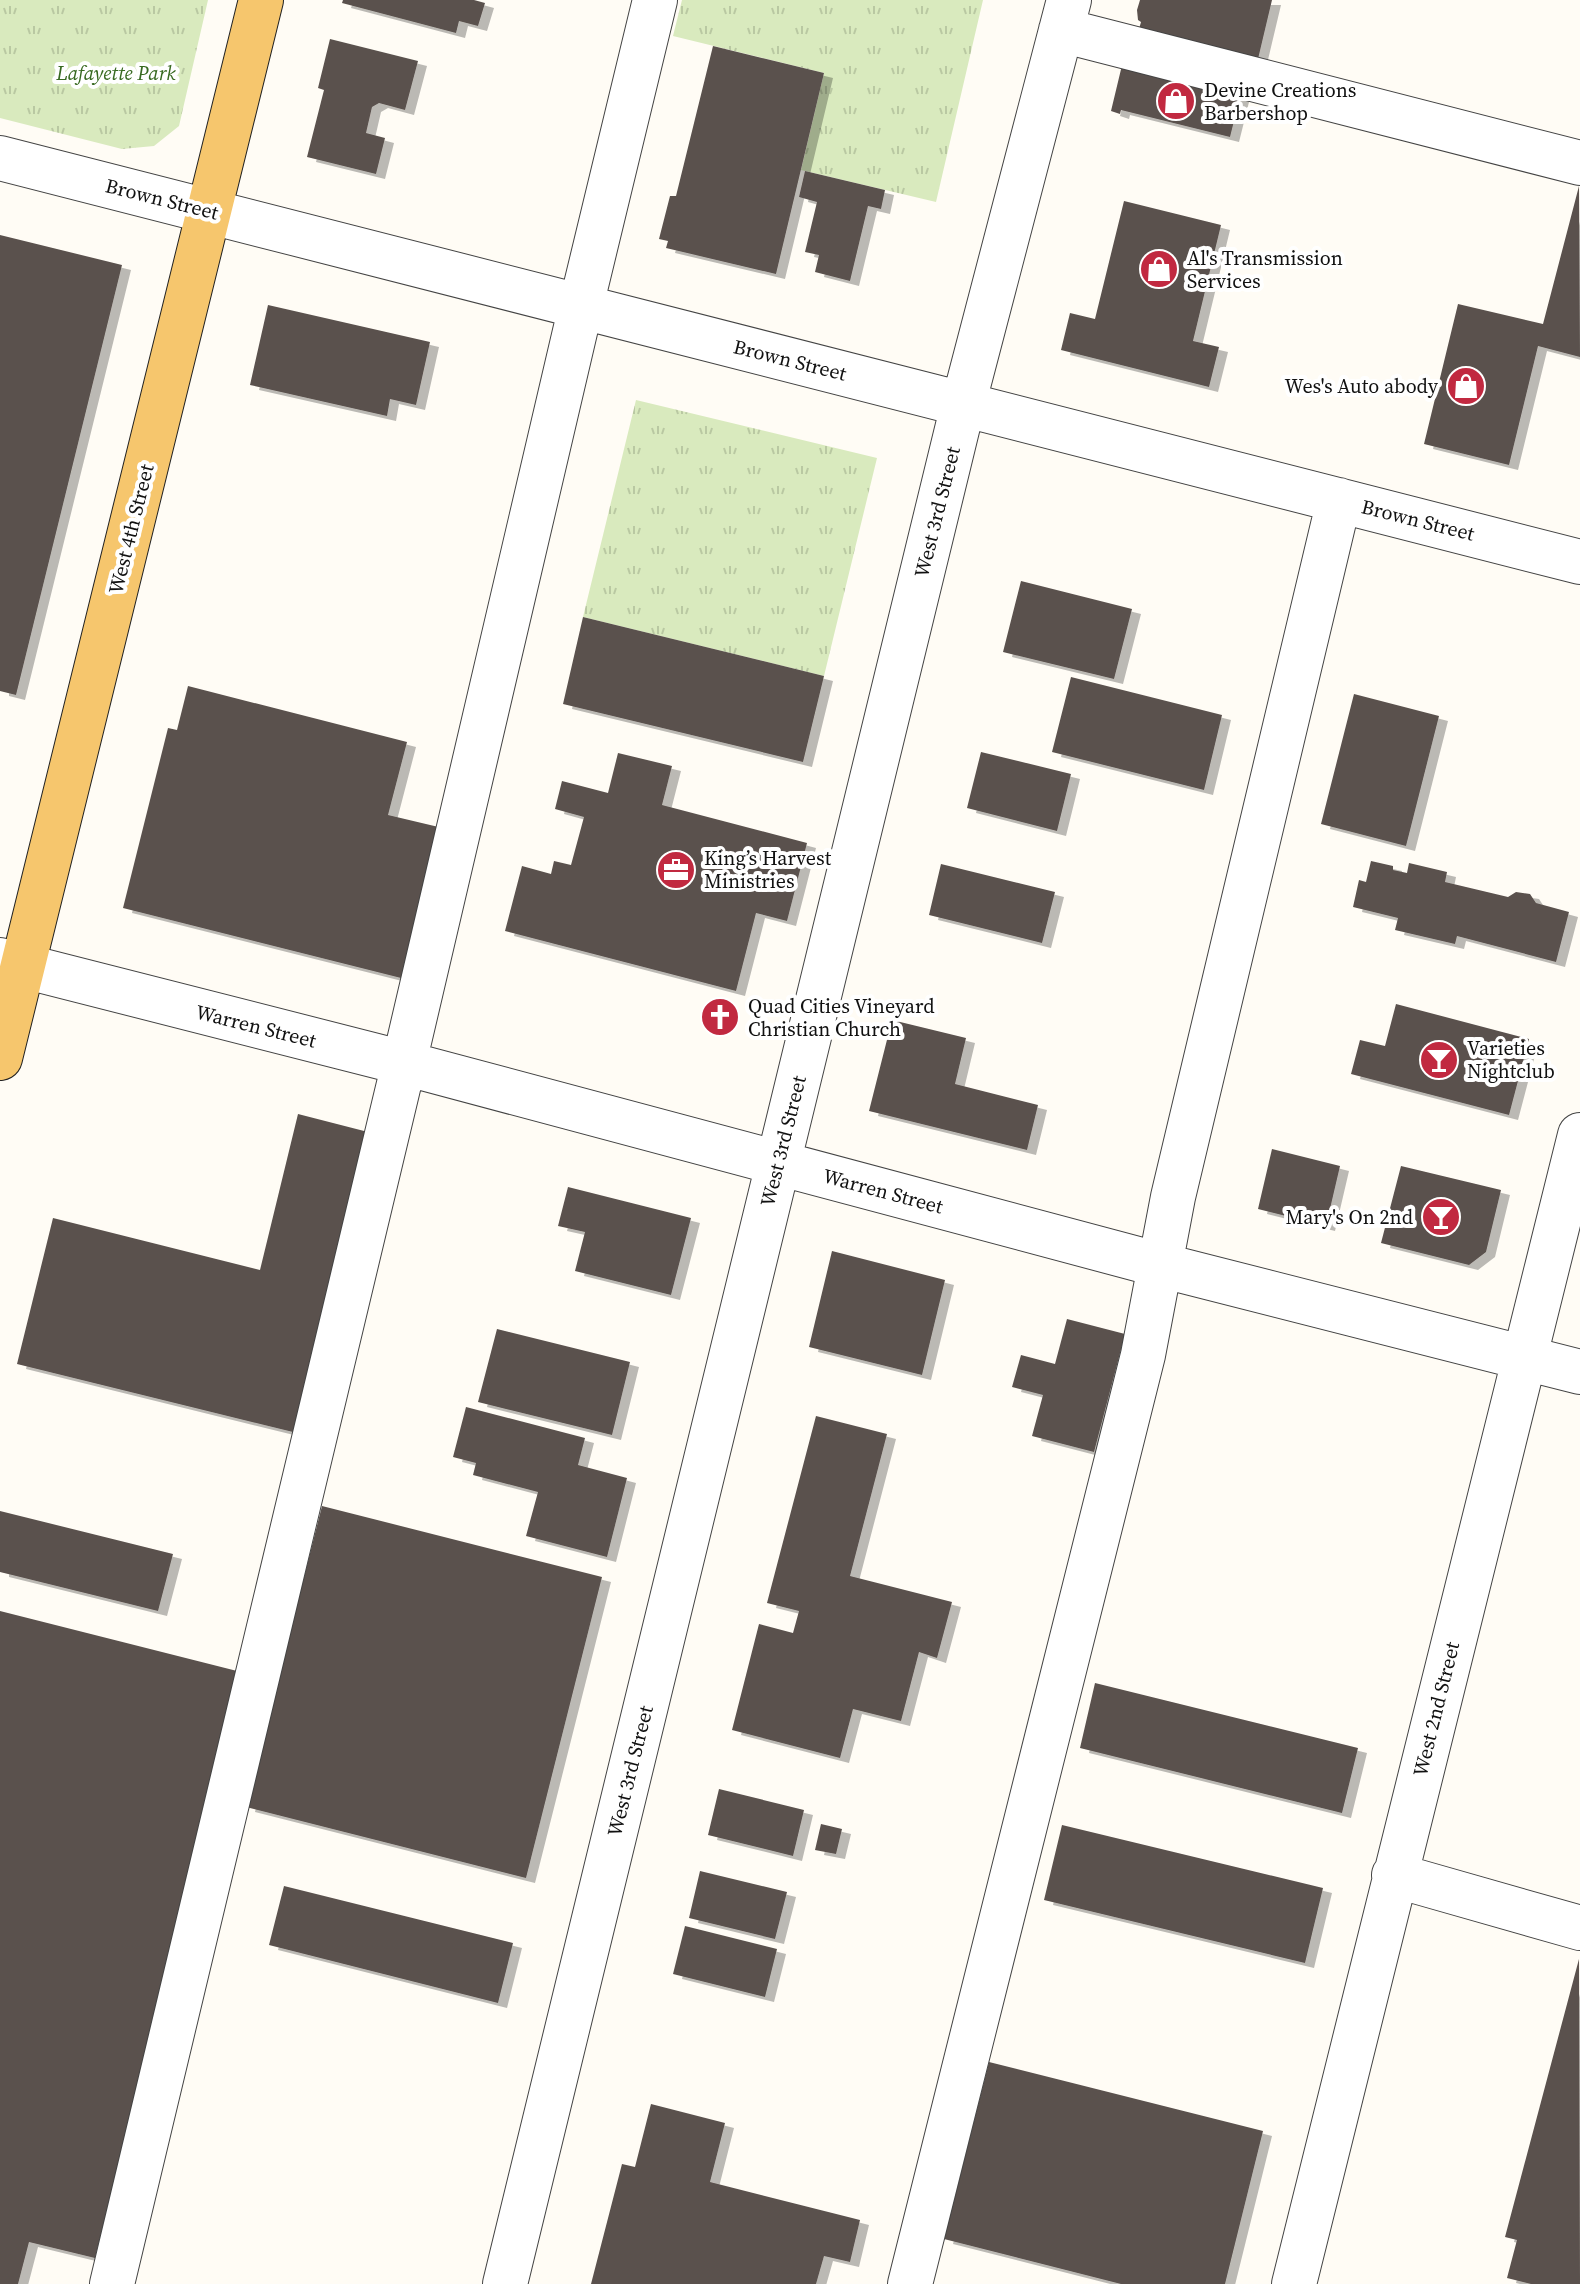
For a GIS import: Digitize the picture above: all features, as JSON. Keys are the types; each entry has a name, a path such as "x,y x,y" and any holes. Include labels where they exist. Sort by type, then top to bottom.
{"main road":[{"name":"West 4th Street","path":"0,1058 11,963 211,212 261,0"}],"street":[{"path":"112,2284 655,0"},
{"path":"1065,15 1580,163"},
{"name":"West 3rd Street","path":"505,2284 963,405 1065,15"},
{"name":"Brown Street","path":"0,158 1580,562"},
{"path":"910,2284 1143,1355 1173,1197 1339,500"},
{"name":"Warren Street","path":"11,963 404,1063 1160,1265 1580,1372"},
{"name":"West 2nd Street","path":"1294,2284 1580,1135"},
{"path":"1394,1875 1580,1928"}],"green space":[{"name":"Lafayette Park","path":"0,0 208,0 179,126 154,146 122,149 0,118"},
{"path":"682,0 983,0 936,202 801,170 824,73 673,36"},
{"path":"636,400 877,458 824,676 583,617"}],"building":[{"path":"343,0 474,0 485,3 478,26 459,21 456,33 342,3"},
{"path":"1140,0 1272,0 1258,59 1139,29 1141,22 1137,10"},
{"path":"330,39 418,61 405,110 379,103 372,107 366,133 385,138 376,174 307,157 324,90 318,88"},
{"path":"713,46 824,73 776,274 666,248 668,241 659,239 670,196 676,196"},
{"name":"Devine Creations Barbershop","path":"1123,61 1241,93 1230,137 1121,110 1120,114 1111,111"},
{"path":"805,171 885,190 881,209 868,206 850,281 815,272 819,255 805,252 817,202 799,197"},
{"path":"1579,186 1580,357 1538,346 1509,465 1424,444 1458,304 1543,324"},
{"name":"Al's Transmission Services","path":"1124,201 1221,225 1193,341 1219,347 1209,387 1061,350 1070,313 1095,319"},
{"path":"0,235 122,265 16,695 0,691"},
{"path":"268,305 430,342 416,405 390,399 387,416 250,385"},
{"path":"1021,581 1132,609 1114,679 1003,652"},
{"path":"583,617 824,676 803,762 563,704"},
{"path":"1071,677 1222,715 1204,790 1052,752"},
{"path":"188,686 407,742 388,815 447,829 409,980 123,908 168,728 177,730"},
{"path":"1354,694 1439,716 1406,846 1321,824"},
{"path":"981,752 1071,774 1057,831 967,808"},
{"name":"King’s Harvest Ministries","path":"618,753 672,766 662,805 807,843 787,921 756,913 736,991 505,931 522,866 551,874 554,861 571,865 584,817 555,809 562,781 608,793"},
{"path":"1371,861 1407,873 1409,863 1447,872 1445,882 1508,897 1516,892 1530,894 1536,903 1569,912 1556,962 1457,936 1455,944 1395,930 1398,918 1353,907 1359,880 1366,882"},
{"path":"941,864 1055,892 1042,943 929,915"},
{"name":"Varieties Nightclub","path":"1396,1004 1529,1039 1509,1115 1351,1074 1360,1040 1385,1046"},
{"path":"892,1020 966,1038 955,1084 1038,1105 1027,1150 869,1111"},
{"path":"298,1114 368,1132 293,1432 17,1364 53,1218 260,1270"},
{"path":"1272,1149 1340,1166 1326,1226 1258,1209"},
{"name":"Mary's On 2nd","path":"1401,1166 1501,1190 1486,1252 1469,1265 1381,1243"},
{"path":"568,1187 691,1218 671,1295 575,1271 585,1232 558,1226"},
{"path":"832,1251 945,1280 922,1375 809,1347"},
{"path":"1067,1319 1125,1334 1094,1452 1032,1436 1043,1395 1012,1387 1021,1355 1055,1364"},
{"path":"497,1329 630,1362 612,1435 478,1402"},
{"path":"466,1407 585,1438 578,1465 627,1478 607,1557 526,1536 538,1492 473,1475 476,1463 453,1457"},
{"path":"816,1416 887,1434 850,1576 952,1602 937,1658 919,1652 901,1721 853,1709 840,1758 732,1730 759,1624 793,1633 799,1611 767,1603"},
{"path":"322,1506 602,1577 526,1878 246,1807"},
{"path":"0,1511 173,1554 158,1611 0,1572"},
{"path":"0,1611 241,1672 95,2258 29,2242 18,2284 0,2284"},
{"path":"1095,1683 1358,1748 1342,1813 1080,1748"},
{"path":"719,1789 804,1810 793,1856 708,1835"},
{"path":"821,1824 842,1829 836,1854 815,1850"},
{"path":"1062,1825 1323,1888 1305,1963 1044,1900"},
{"path":"700,1871 787,1892 775,1939 689,1918"},
{"path":"284,1886 513,1943 498,2003 269,1945"},
{"path":"685,1926 777,1949 765,1997 673,1974"},
{"path":"1579,1959 1580,2284 1531,2284 1507,2278 1517,2240 1505,2237"},
{"path":"989,2062 1263,2131 1225,2284 1121,2284 944,2239"},
{"path":"651,2104 725,2123 710,2182 860,2220 850,2262 824,2256 816,2284 591,2284 622,2164 635,2167"}],"place":[{"name":"Devine Creations Barbershop","path":"1176,101"},
{"name":"Al's Transmission Services","path":"1159,269"},
{"name":"Wes's Auto abody","path":"1466,386"},
{"name":"King’s Harvest Ministries","path":"676,870"},
{"name":"Quad Cities Vineyard Christian Church","path":"720,1017"},
{"name":"Varieties Nightclub","path":"1439,1060"},
{"name":"Mary's On 2nd","path":"1441,1217"}]}
